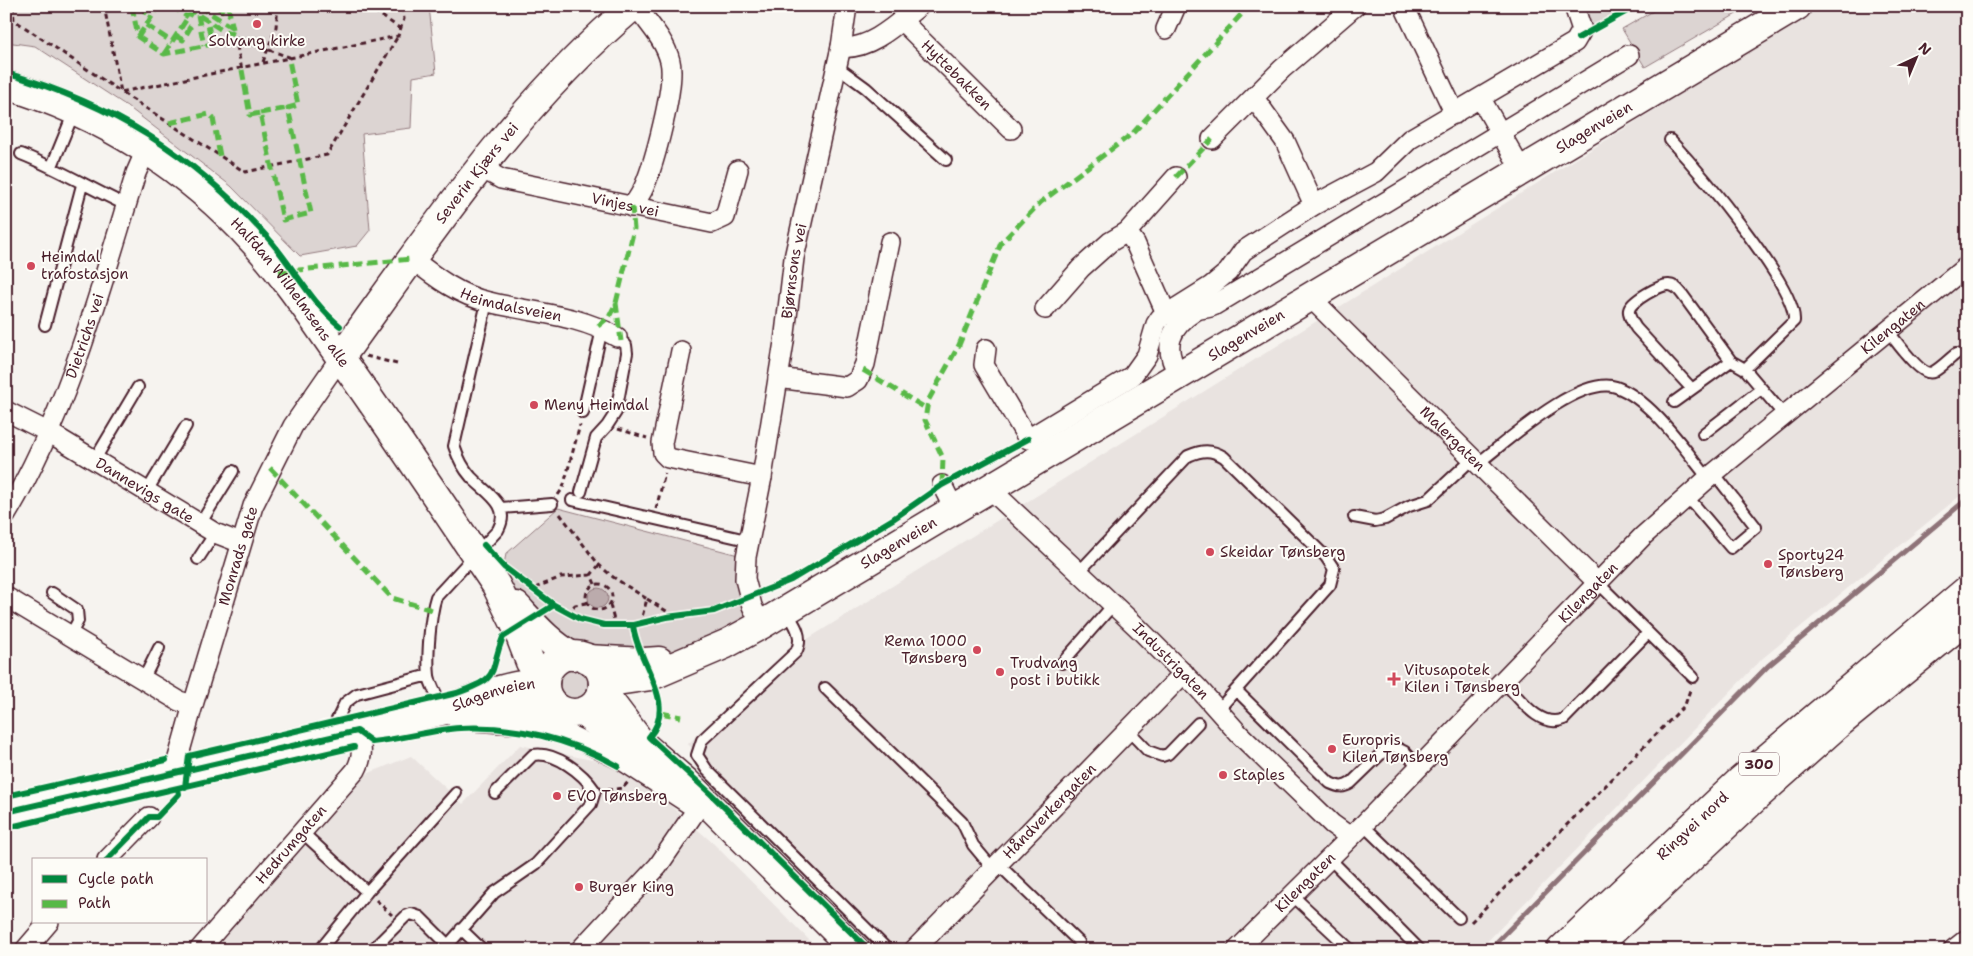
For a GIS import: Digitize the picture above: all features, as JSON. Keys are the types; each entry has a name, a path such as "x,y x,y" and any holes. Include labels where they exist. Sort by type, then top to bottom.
{"main road":[{"name":"Severin Kjærs vei","path":"350,356 412,260 480,166 533,102 569,63 634,6"},
{"name":"Slagenveien","path":"602,687 651,676 726,644 761,625 948,497 989,488 1522,171 1783,10"},
{"name":"Halfdan Wilhelmsens alle","path":"6,85 74,111 146,150 182,174 208,196 255,244 350,356 496,585 517,628 530,662 545,681"},
{"name":"Halfdan Wilhelmsens alle","path":"496,585 540,633 556,647 580,657"},
{"name":"Ringvei nord","path":"1561,950 1740,781 1967,590"},
{"name":"Ringvei nord","path":"1592,950 1761,792 1836,726 1967,619"},
{"name":"Slagenveien","path":"580,657 644,662 693,658"},
{"path":"838,950 674,786 571,710 548,696 545,681 549,669 557,661 580,657 598,669 602,687 642,744 685,781 855,950"},
{"name":"Slagenveien","path":"6,812 445,710 490,692 516,685 545,681"},
{"path":"571,710 598,700 602,687"},
{"name":"Slagenveien","path":"445,710 471,709 495,704 531,705 571,710"}],"street":[{"path":"632,207 643,189 651,170 665,112 672,67 670,58 658,36 634,6"},
{"name":"Bjørnsons vei","path":"761,625 752,606 745,579 746,557 751,541 778,378 794,258 841,48 847,6"},
{"path":"841,48 852,49 861,46 901,20 918,6"},
{"path":"1166,29 1176,6"},
{"path":"1212,139 1288,63 1354,6"},
{"path":"1404,6 1455,114"},
{"path":"1178,375 1173,366 1169,341 1175,328 1197,302 1228,272 1243,251 1314,205 1376,172 1410,139 1559,53 1578,38 1582,30 1574,6"},
{"name":"Hyttebakken","path":"901,20 1011,129"},
{"path":"986,349 984,364 1028,439 1132,376 1147,355 1156,324 1166,313 1197,302 1213,306 1501,134 1629,55"},
{"path":"1254,98 1284,141 1314,205"},
{"path":"1481,99 1522,171"},
{"name":"Dietrichs vei","path":"6,515 50,433 69,384 126,205 146,150"},
{"name":"Vinjes vei","path":"480,166 501,179 712,223 725,217 738,170"},
{"path":"1045,309 1081,268 1110,242 1127,232 1176,177"},
{"path":"1127,232 1135,243 1166,313"},
{"path":"778,378 847,387 858,380 865,364 890,242"},
{"name":"Heimdalsveien","path":"412,260 455,289 487,302 586,322 610,333"},
{"name":"Kilengaten","path":"1237,950 1419,767 1643,536 1687,496 1784,415 1967,266"},
{"name":"Malergaten","path":"1305,299 1317,304 1598,584"},
{"path":"681,351 665,450 762,476"},
{"name":"Monrads gate","path":"179,772 178,758 192,705 253,506 293,426 350,356"},
{"name":"Dannevigs gate","path":"6,411 50,433 208,528 241,543"},
{"name":"Industrigaten","path":"989,488 1184,673 1218,710 1332,824 1356,831"},
{"path":"6,597 179,701 192,705"},
{"name":"Håndverkergaten","path":"914,950 1184,673"},
{"path":"445,710 459,720 533,725 572,736 623,762 696,809 658,866 580,950"},
{"name":"Hedrumgaten","path":"199,950 356,770 362,757 362,745 357,730"},
{"path":"109,858 149,817"},
{"path":"25,950 47,924"},
{"path":"1953,950 1967,939"}],"lane":[{"path":"836,66 866,88 946,160"},
{"path":"52,166 74,111"},
{"path":"1670,140 1736,217 1792,303 1794,321 1745,369"},
{"path":"21,154 52,166 82,185 126,205"},
{"path":"45,325 82,185"},
{"path":"1692,389 1636,328 1630,318 1629,310 1632,304 1659,286 1668,284 1675,287 1731,361 1745,369 1784,415"},
{"path":"445,710 432,686 429,675 432,610 436,597 498,530 503,522 501,508 496,500 471,476 459,460 454,446 487,302"},
{"path":"1887,330 1919,368 1928,373 1933,372 1956,354"},
{"path":"581,492 596,438 608,426 616,412 627,353 626,346 610,333 583,413"},
{"path":"1674,402 1731,361"},
{"path":"1354,518 1375,521 1385,519 1409,506 1428,500 1474,462 1566,397 1595,386 1615,387 1649,410 1756,527 1731,548 1687,496"},
{"path":"94,460 138,387"},
{"path":"1703,434 1761,388"},
{"path":"147,491 186,426"},
{"path":"1078,573 1188,456 1199,451 1209,450 1224,457 1326,557 1334,569 1330,585 1218,710"},
{"path":"198,559 208,528 233,471"},
{"path":"572,500 751,541"},
{"path":"501,508 552,504"},
{"path":"1598,584 1693,676"},
{"path":"52,593 78,610 78,621 70,636"},
{"path":"1062,663 1113,605"},
{"path":"785,610 796,625 800,645 796,652 702,740 697,755 707,770 888,950"},
{"path":"1503,681 1539,717 1551,723 1558,722 1564,719 1648,633"},
{"path":"143,680 159,648"},
{"path":"328,737 345,704 357,694 429,675"},
{"path":"825,688 962,822 973,845 1079,942"},
{"path":"1236,690 1330,783 1345,787 1352,783 1387,748 1393,746 1405,752 1419,767"},
{"path":"1128,730 1148,751 1162,756 1168,754 1198,723"},
{"path":"372,950 400,922 411,914 420,917 451,947 461,929 494,894 536,864 591,804 595,791 580,773 551,756 539,754 532,755 496,793"},
{"path":"320,950 367,892 456,793"},
{"path":"1356,831 1459,918"},
{"path":"302,832 367,892"},
{"path":"1329,858 1420,950"},
{"path":"1292,895 1351,950"},
{"path":"461,929 483,950"}],"path":[{"path":"13,6 14,20 245,172 327,155 398,36 404,19 402,6"},
{"path":"104,6 121,92"},
{"path":"263,62 276,27 278,6"},
{"path":"367,6 400,29"},
{"path":"121,92 398,36"},
{"path":"241,68 235,37 289,59"},
{"path":"350,356 396,364"},
{"path":"583,413 563,488 552,504 599,565 613,577 676,617"},
{"path":"608,426 665,450 654,519"},
{"path":"535,588 561,577 591,575 599,565"},
{"path":"591,575 594,584"},
{"path":"527,582 541,593"},
{"path":"594,584 586,592 586,603 594,610 600,611 610,605"},
{"path":"594,584 606,586 610,590 612,624 624,624"},
{"path":"640,624 647,599"},
{"path":"560,609 570,614 575,605 586,603"},
{"path":"667,617 686,615"},
{"path":"634,631 634,625 649,622"},
{"path":"1459,918 1469,922 1474,920 1685,705 1693,676"},
{"path":"595,791 623,788 628,782 627,777"},
{"path":"367,892 400,922"}],"shaded area":[{"path":"6,6 429,6 436,73 413,77 411,128 362,134 370,230 357,246 300,256 231,186 127,106 35,46 6,42"},
{"path":"1579,6 1630,6 1590,28"},
{"path":"1662,6 1744,6 1745,9 1645,67 1622,29"},
{"path":"1821,6 1967,6 1967,490 1763,658 1479,950 885,950 688,744 790,650"},
{"path":"558,508 746,557 748,612 745,623 682,653 633,657 565,644 501,580 506,554"},
{"path":"598,588 605,591 608,598 605,605 598,608 591,605 588,598 591,591"},
{"path":"574,667 581,668 586,672 590,677 590,691 586,696 581,700 574,701 567,700 562,696 558,691 557,684 558,677 562,672 567,668"},
{"path":"520,745 606,763 664,800 714,844 819,950 212,948 367,774 411,756 463,804"}],"waterway":[{"path":"1489,950 1768,666 1967,499"}],"marked path":[{"path":"132,6 138,37 164,54 212,44 207,20"},
{"path":"150,6 144,14 151,18"},
{"path":"138,37 159,6"},
{"path":"171,6 188,17"},
{"path":"199,6 233,28"},
{"path":"215,6 230,15"},
{"path":"228,6 233,29"},
{"path":"942,485 943,458 925,420 928,401 959,345 1001,243 1041,202 1133,133 1249,6"},
{"path":"164,54 192,11 222,30 234,34"},
{"path":"198,15 204,46"},
{"path":"176,36 183,40 190,28 184,24"},
{"path":"146,25 172,42"},
{"path":"242,70 250,115 260,113 283,220 311,213 288,108 298,105 289,60"},
{"path":"260,113 288,108"},
{"path":"169,123 209,114 213,118 220,156"},
{"path":"1176,177 1212,139"},
{"path":"598,326 609,317 616,303 634,229 632,207"},
{"path":"279,272 412,259"},
{"path":"616,303 621,341"},
{"path":"863,370 927,409"},
{"path":"270,468 392,598 432,610"},
{"path":"661,713 681,717"}],"cycle path":[{"path":"1578,38 1636,6"},
{"path":"6,73 82,100 117,117 181,157 240,208 277,249 320,306 340,326"},
{"path":"185,787 189,756 457,693 471,688 481,683 491,673 503,637 554,605 580,619 604,625 633,625 667,617 714,611 791,580 893,519 942,485 1028,439"},
{"path":"484,545 504,567 554,605"},
{"path":"633,625 641,654 654,682 660,710 657,724 649,737 711,794 869,950"},
{"path":"6,812 357,731 372,742 460,728 501,729 561,741 600,756 618,766"},
{"path":"6,828 354,747"},
{"path":"6,796 166,760"},
{"path":"109,858 149,817 157,817 179,794 178,788"}],"place":[{"name":"Solvang kirke","path":"257,24"},
{"name":"Heimdal trafostasjon","path":"31,266"},
{"name":"Meny Heimdal","path":"534,405"},
{"name":"Skeidar Tønsberg","path":"1210,552"},
{"name":"Sporty24 Tønsberg","path":"1768,564"},
{"name":"Rema 1000 Tønsberg","path":"977,650"},
{"name":"Trudvang post i butikk","path":"1000,672"},
{"name":"Vitusapotek Kilen i Tønsberg","path":"1394,679"},
{"name":"Europris Kilen Tønsberg","path":"1332,749"},
{"name":"Staples","path":"1223,775"},
{"name":"EVO Tønsberg","path":"557,796"},
{"name":"Burger King","path":"579,887"}]}
